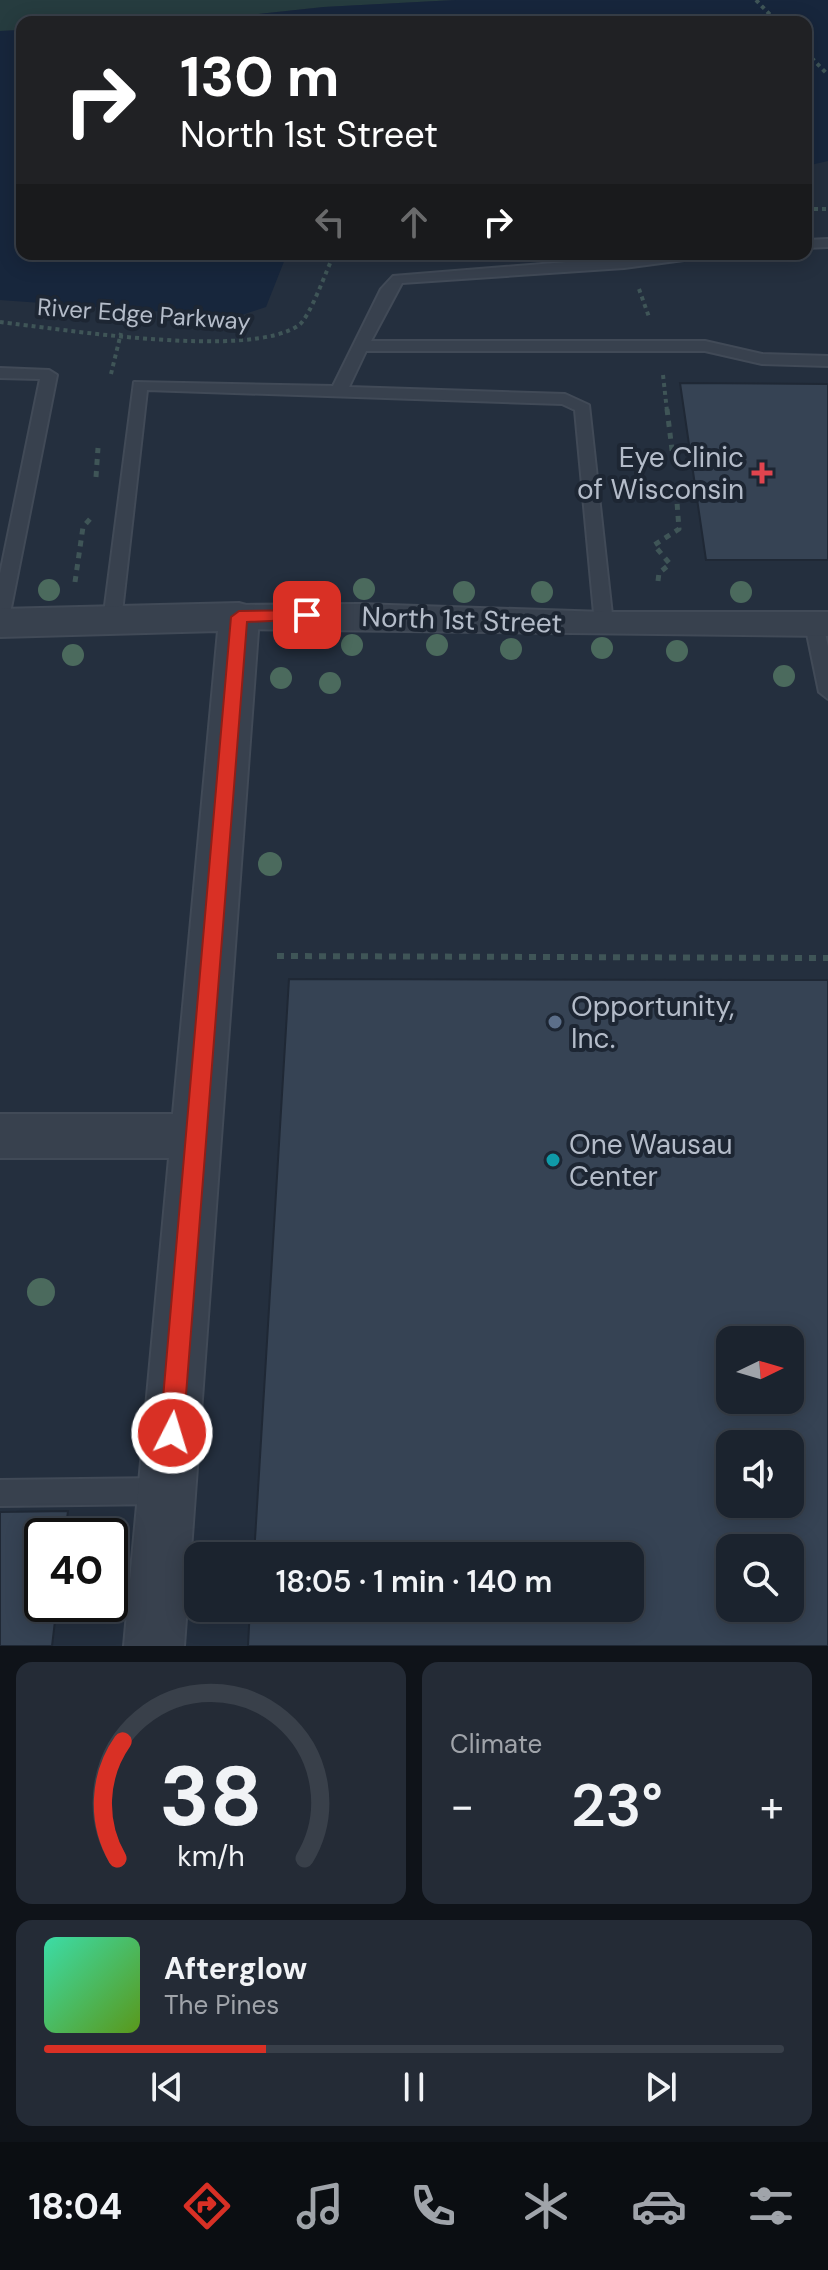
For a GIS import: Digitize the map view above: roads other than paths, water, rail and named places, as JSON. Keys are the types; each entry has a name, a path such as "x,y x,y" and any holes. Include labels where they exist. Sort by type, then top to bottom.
{"street":[{"name":"North 1st Street","path":"0,620 359,616 604,624 821,624"},
{"path":"154,1646 239,617"},
{"path":"0,1136 196,1136"}],"lane":[{"path":"339,390 389,289 398,279 654,260"},
{"path":"361,346 705,346 762,359 828,361"},
{"path":"0,373 49,375 0,620"},
{"path":"112,621 140,385 565,399 583,408 604,624"},
{"path":"821,624 828,692"},
{"path":"0,1493 167,1491"}],"water":[{"path":"456,0 828,0 828,161 812,165 812,16 240,16 324,7"},
{"path":"16,30 16,260 285,260 266,307 236,317 0,300 0,31"}],"place":[{"name":"Eye Clinic of Wisconsin","path":"762,473"},
{"name":"Opportunity, Inc.","path":"555,1022"},
{"name":"One Wausau Center","path":"553,1160"}]}
